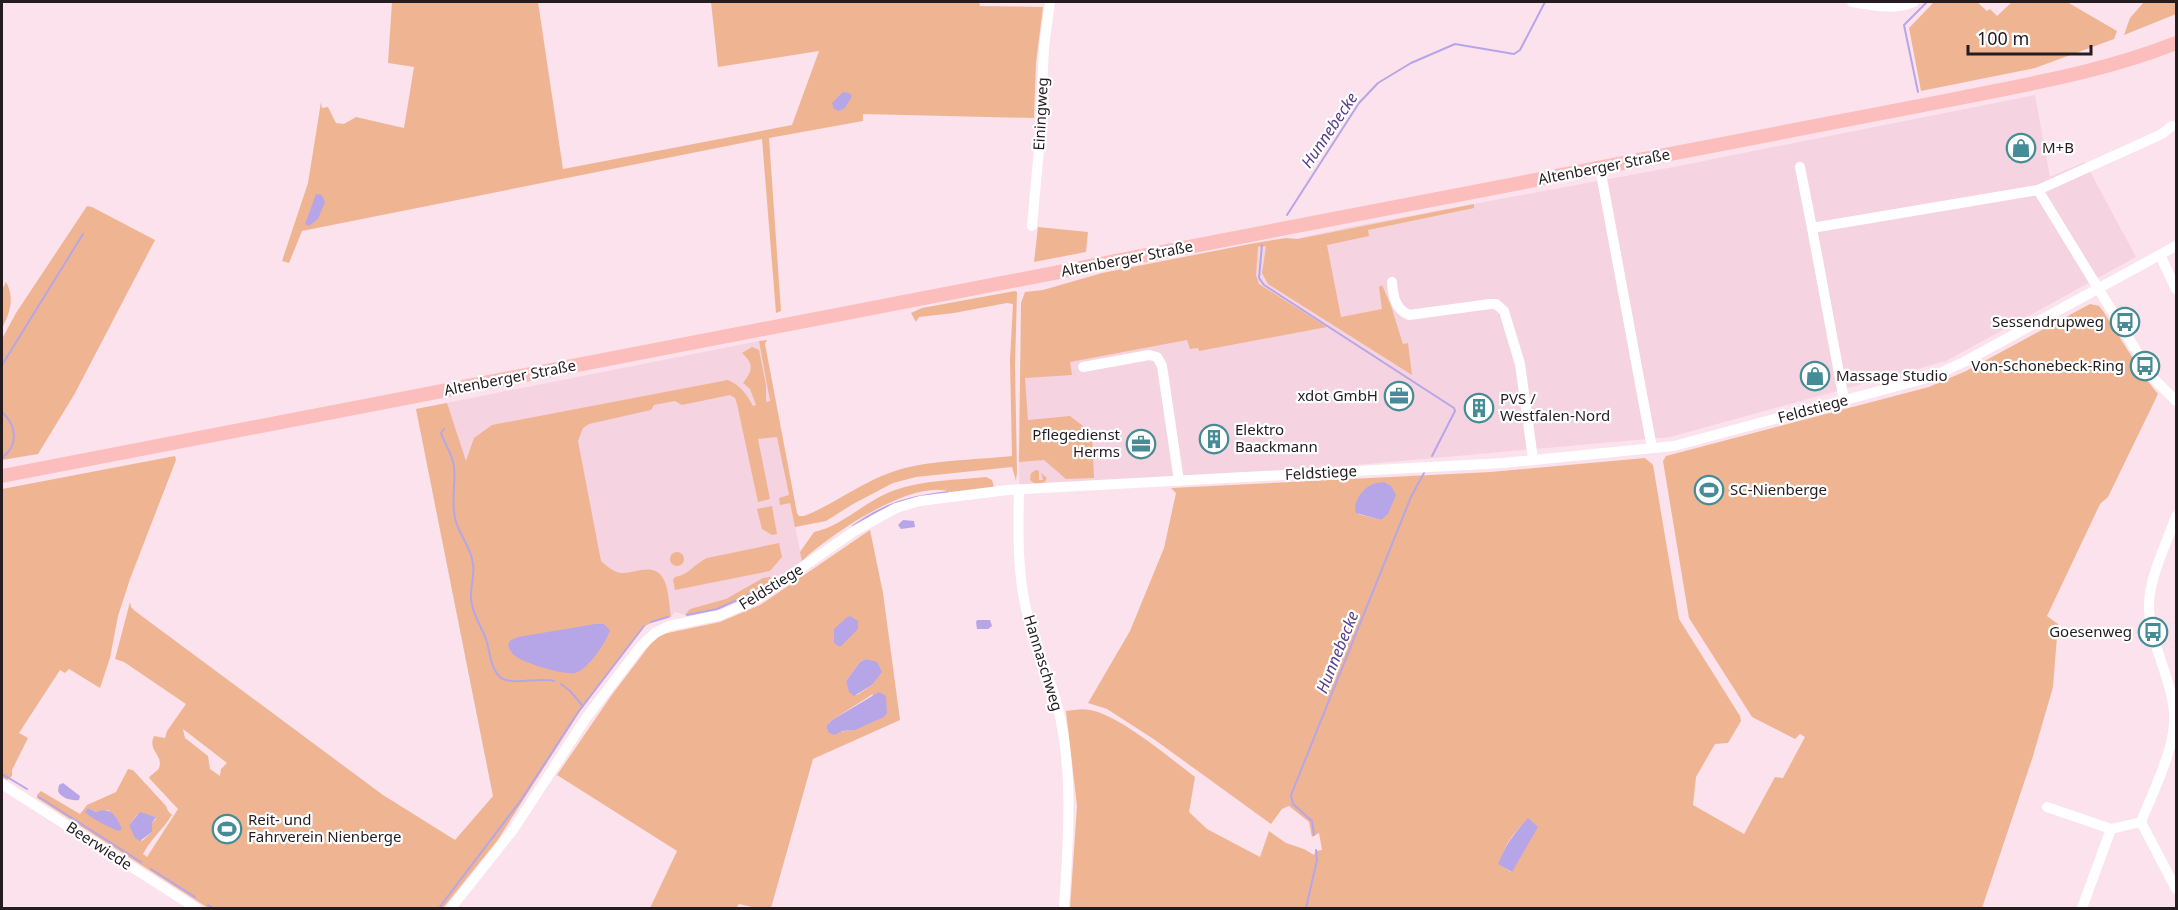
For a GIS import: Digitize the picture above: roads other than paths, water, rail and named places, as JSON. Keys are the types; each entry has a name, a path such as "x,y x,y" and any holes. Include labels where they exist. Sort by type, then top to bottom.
{"main road":[{"name":"Altenberger Straße","path":"2,476 2023,85 2125,60 2176,43"}],"street":[{"name":"Einingweg","path":"1032,226 1040,138 1043,62 1050,2"},
{"path":"1852,2 1898,8 1914,2"},
{"path":"1812,228 2038,190 2162,134 2172,126"},
{"path":"1800,167 1844,400"},
{"path":"1600,168 1652,448"},
{"path":"2038,190 2153,378 2176,401"},
{"name":"Feldstiege","path":"451,909 513,830 586,718 635,653 655,633 669,626 722,615 755,600 856,530 896,508 920,501 1019,489 1456,466 1674,446 1911,383 1946,370 2176,246"},
{"path":"2160,255 2176,289"},
{"path":"1392,282 1398,307 1409,315 1490,304 1496,304 1504,311 1522,377 1533,459"},
{"path":"1083,367 1149,355 1157,357 1162,366 1179,481"},
{"name":"Hannaschweg","path":"1019,489 1023,594 1035,640 1058,708 1069,786 1070,807 1064,909"},
{"path":"2176,516 2150,590 2149,610 2173,706 2174,726 2168,750 2141,822 2176,889"},
{"name":"Beerwiede","path":"2,783 196,909"},
{"path":"2047,807 2111,829 2141,822"},
{"path":"2082,909 2111,829"}],"waterway":[{"name":"Hunnebecke","path":"1287,215 1359,103 1378,83 1411,63 1455,44 1514,54 1520,50 1545,2"},
{"path":"1918,92 1904,25 1927,2"},
{"path":"2,365 83,234"},
{"name":"Hunnebecke","path":"1262,245 1259,278 1264,285 1454,408 1455,411 1432,456"},
{"path":"2,412 11,423 14,435 11,447 2,458"},
{"path":"444,429 441,433 454,467 455,518 470,551 473,564 472,605 486,639 494,669 505,680 554,681"},
{"name":"Hunnebecke","path":"1314,835 1312,821 1293,804 1291,795 1411,497 1424,473"},
{"path":"853,526 898,502 948,492"},
{"path":"687,615 717,609 762,589"},
{"path":"651,622 668,617"},
{"path":"439,908 521,800 579,711 644,626"},
{"path":"561,684 582,705"},
{"path":"2,774 27,789"},
{"path":"39,797 141,862"},
{"name":"Hunnebecke","path":"1306,908 1317,860 1316,850"},
{"path":"151,869 195,897"},
{"path":"208,905 213,908"}],"place":[{"name":"M+B","path":"2021,148"},
{"name":"Sessendrupweg","path":"2125,322"},
{"name":"Von-Schonebeck-Ring","path":"2145,366"},
{"name":"Massage Studio","path":"1815,376"},
{"name":"xdot GmbH","path":"1399,396"},
{"name":"PVS / Westfalen-Nord","path":"1479,408"},
{"name":"Elektro Baackmann","path":"1214,439"},
{"name":"Pflegedienst Herms","path":"1141,444"},
{"name":"SC-Nienberge","path":"1709,490"},
{"name":"Goesenweg","path":"2153,632"},
{"name":"Reit- und Fahrverein Nienberge","path":"227,829"}]}
